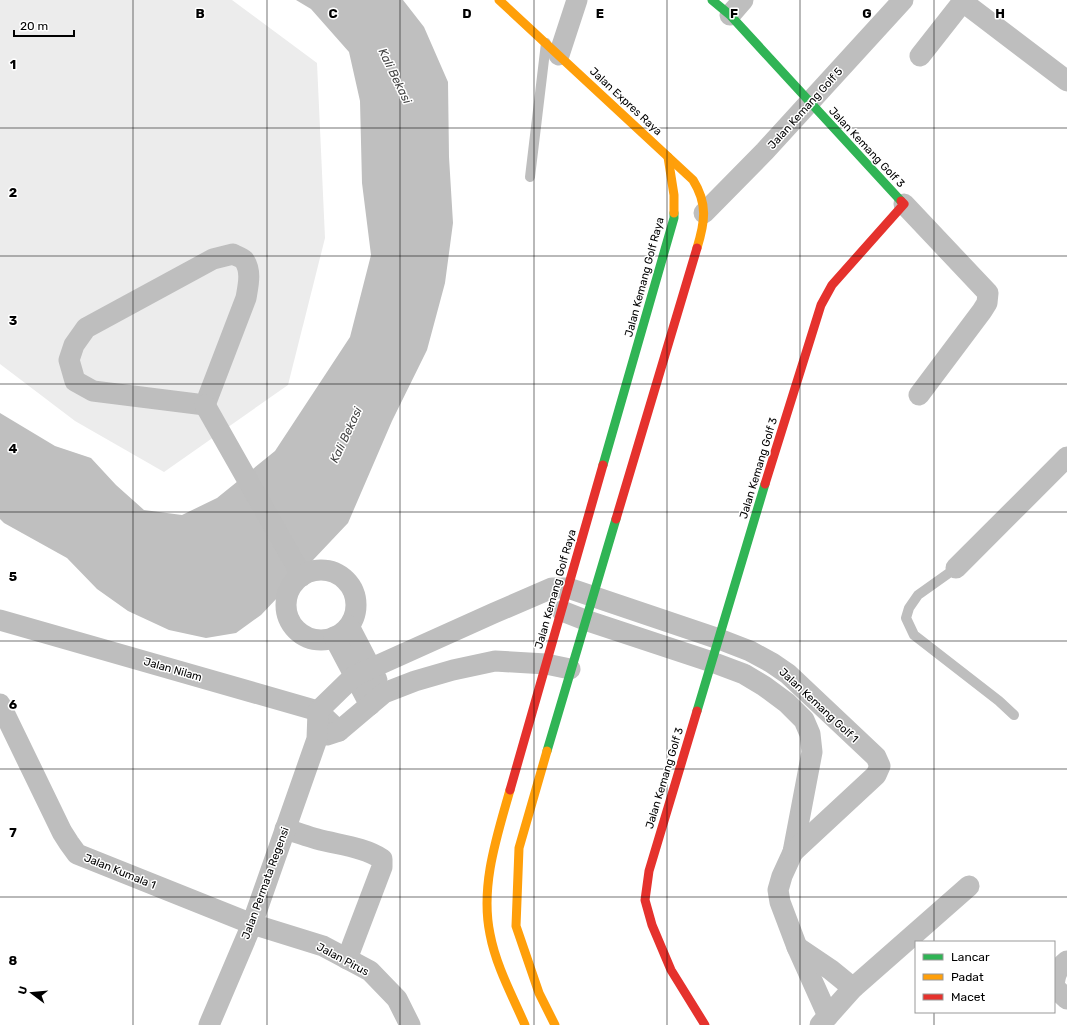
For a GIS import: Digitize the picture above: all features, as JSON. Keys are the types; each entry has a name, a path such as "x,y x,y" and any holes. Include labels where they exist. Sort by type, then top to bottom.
{"street":[{"name":"Jalan Expres Raya","path":"498,0 693,180 701,191 704,199 704,213 700,237 592,597"},
{"path":"552,49 577,0"},
{"name":"Jalan Kemang Golf 3","path":"704,1025 672,970 652,925 645,900 649,871 779,438 821,305 832,285 904,204 810,102 737,8 712,0"},
{"name":"Jalan Kemang Golf 5","path":"704,213 765,152 903,0"},
{"path":"920,56 963,1 1067,81"},
{"name":"Jalan Kemang Golf Raya","path":"525,1025 499,966 490,933 488,906 490,869 496,839 516,768 674,218 674,195 668,157"},
{"path":"904,204 988,293 987,303 982,311 919,395"},
{"path":"209,410 93,391 75,381 69,360 74,345 86,328 213,259 233,254 243,260 248,269 249,282 246,298 209,410 297,568 299,577 287,596 286,607 288,618 294,628 302,635 313,640 324,640 341,632 355,613 356,602 348,582 340,575 330,571 319,570 308,572 297,568"},
{"path":"956,568 1067,456"},
{"path":"318,711 363,673 552,588 568,588"},
{"name":"Jalan Kemang Golf 1","path":"568,588 719,639 750,651 772,663 788,674 876,758 880,766 876,775 793,852"},
{"path":"555,1025 539,993 516,926 519,848 534,774 570,669 592,597"},
{"name":"Jalan Kemang Golf 1","path":"562,611 744,674 764,686 787,703 804,720 810,734 812,752 793,852 782,876 778,890 780,902 824,1021"},
{"name":"Jalan Nilam","path":"0,620 318,711 340,731"},
{"path":"341,632 377,699"},
{"path":"317,739 340,731 377,699 415,681 453,670 494,661 546,664 570,669"},
{"name":"Jalan Kumala 1","path":"0,704 62,832 77,854 252,924"},
{"name":"Jalan Permata Regensi","path":"209,1025 252,924 317,739 318,711"},
{"path":"810,734 832,716"},
{"path":"516,768 534,774"},
{"path":"285,829 318,839 338,843 376,855 382,859 382,867 347,959"},
{"path":"824,1021 853,988 970,886"},
{"name":"Jalan Pirus","path":"252,924 323,946 370,971 397,999 410,1025"},
{"path":"797,947 831,970 853,988"},
{"path":"1055,976 1060,967 1067,961"},
{"path":"1055,988 1067,1000"}],"lane":[{"path":"530,177 552,49"},
{"path":"956,568 918,595 909,608 906,618 914,635 999,701 1014,716"}],"shaded area":[{"path":"0,0 232,0 317,63 325,238 288,385 164,472 75,421 0,364"}],"water":[{"name":"Kali Bekasi","path":"296,0 403,0 424,27 448,82 449,157 453,223 445,283 427,350 392,421 348,523 261,615 236,633 206,638 169,630 128,611 97,589 67,558 4,523 0,519 0,413 55,446 91,458 116,485 144,510 182,515 217,498 275,451 350,337 371,255 362,183 360,101 349,52 311,9"}],"traffic: fast":[{"path":"712,0 730,15 901,201"},
{"path":"603,465 674,218 674,213"},
{"path":"697,711 765,484"},
{"path":"547,751 616,519"}],"traffic: slow":[{"path":"499,0 693,180 701,197 704,213 702,230 697,248"},
{"path":"668,157 674,195 674,213"},
{"path":"547,751 519,848 516,926 539,993 555,1025"},
{"path":"510,790 491,861 487,898 487,916 496,958 525,1025"}],"traffic: jam":[{"path":"765,484 821,305 832,285 904,204 901,201"},
{"path":"616,519 697,248"},
{"path":"510,790 603,465"},
{"path":"697,711 649,871 645,900 652,925 671,970 705,1025"}]}
